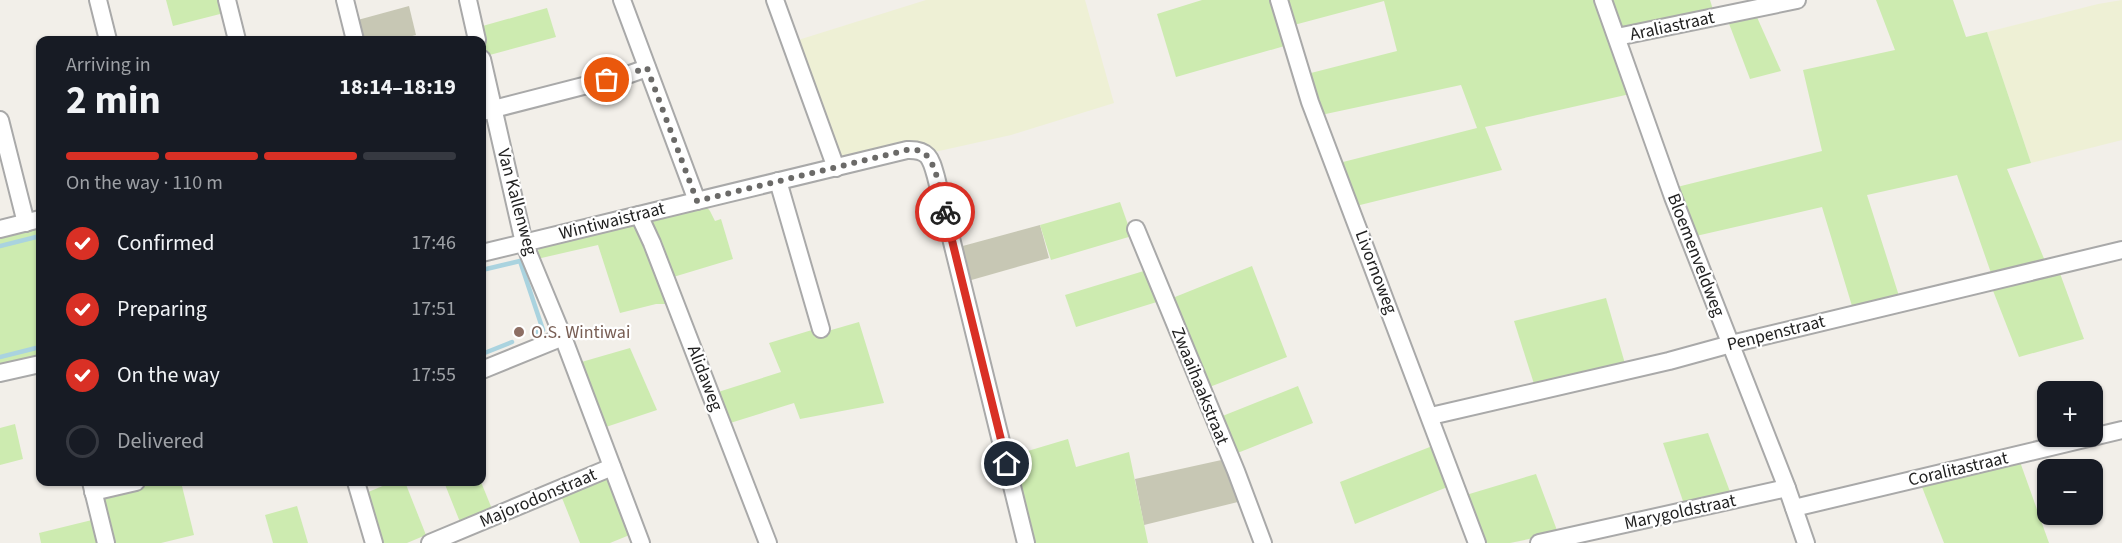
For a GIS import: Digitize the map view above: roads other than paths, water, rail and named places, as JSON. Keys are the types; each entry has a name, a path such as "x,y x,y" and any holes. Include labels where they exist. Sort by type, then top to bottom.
{"street":[{"path":"98,0 107,36"},
{"path":"227,0 236,36"},
{"path":"345,0 354,36"},
{"path":"468,0 476,36"},
{"path":"622,0 697,201"},
{"path":"775,0 836,168"},
{"name":"Livornoweg","path":"1279,0 1310,102 1431,416 1477,543"},
{"name":"Bloemenveldweg","path":"1603,0 1673,197 1787,488 1806,543"},
{"name":"Araliastraat","path":"1617,37 1797,0"},
{"path":"488,110 647,68"},
{"name":"Van Kallenweg","path":"486,93 488,110 524,243 563,337 641,543"},
{"path":"0,120 33,221 0,229"},
{"name":"Wintiwaistraat","path":"486,252 907,150 918,150 928,155 936,177 1026,543"},
{"path":"778,181 821,329"},
{"name":"Alidaweg","path":"639,215 768,543"},
{"name":"Zwaaihaakstraat","path":"1136,229 1236,471 1263,543"},
{"name":"Penpenstraat","path":"1431,416 1669,361 2122,250"},
{"path":"486,368 563,337"},
{"path":"0,373 36,365"},
{"name":"Coralitastraat","path":"1794,508 2122,430"},
{"name":"Majorodonstraat","path":"430,543 612,467"},
{"path":"357,486 374,543"},
{"path":"92,487 106,543"},
{"name":"Marygoldstraat","path":"1539,543 1787,488"}],"waterway":[{"path":"0,246 36,237"},
{"path":"486,269 520,261 543,330 534,333"},
{"path":"486,352 512,342"},
{"path":"0,357 36,348"}],"place":[{"name":"O.S. Wintiwai","path":"519,332"}]}
